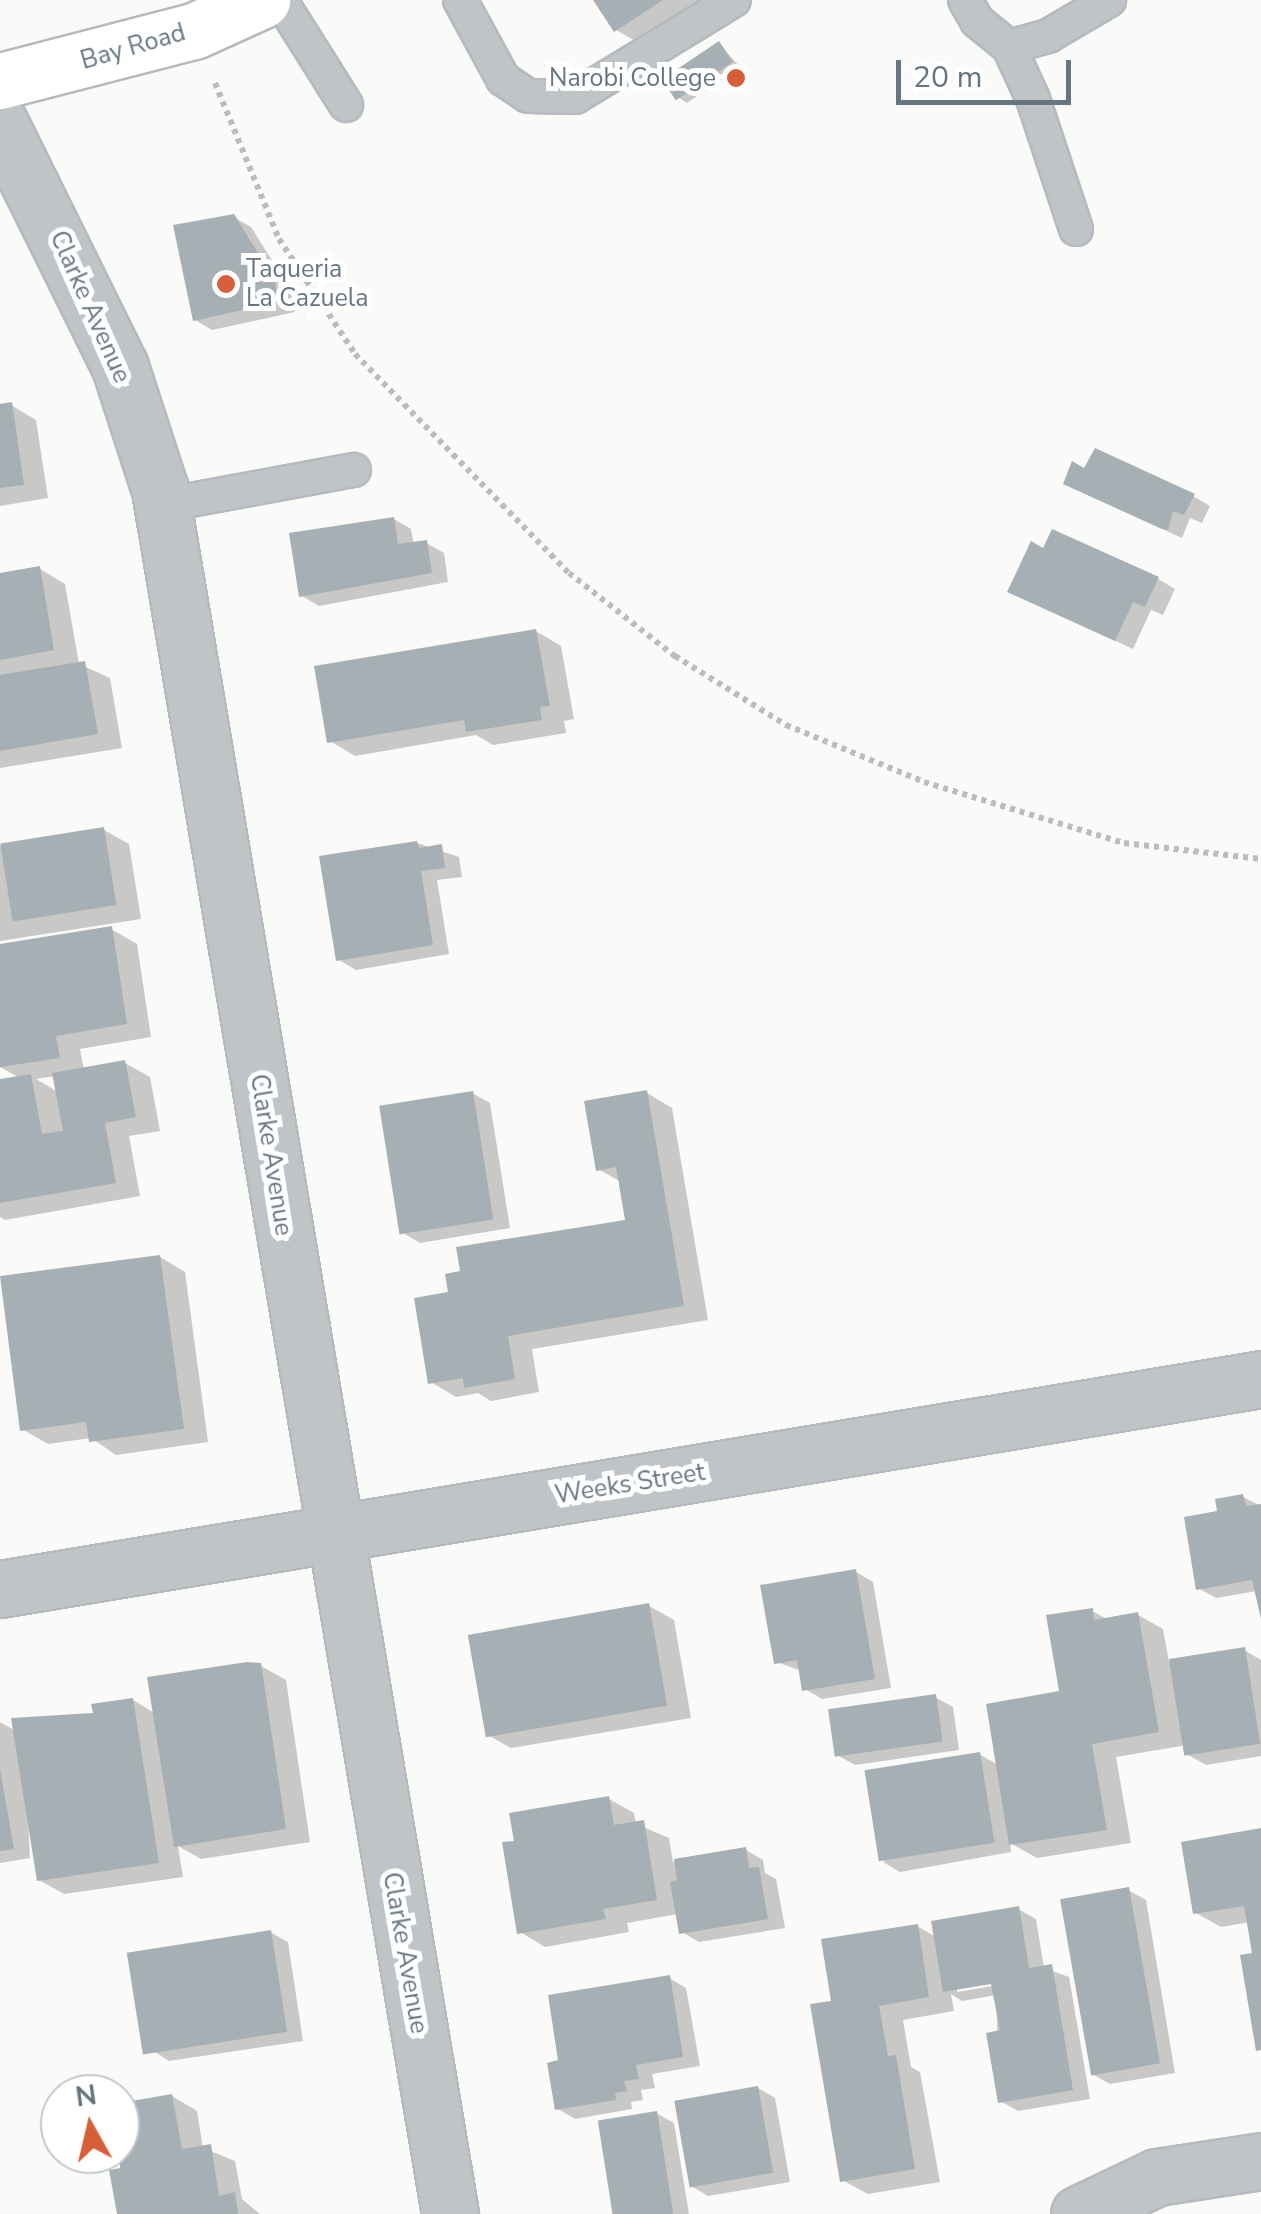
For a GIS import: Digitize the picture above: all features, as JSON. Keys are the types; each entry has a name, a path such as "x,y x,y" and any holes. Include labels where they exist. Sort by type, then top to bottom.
{"main road":[{"name":"Bay Road","path":"0,81 194,31 262,0"}],"street":[{"name":"Clarke Avenue","path":"0,124 120,367 162,505 450,2214"},
{"name":"Weeks Street","path":"0,1589 1261,1379"},
{"path":"1079,2214 1157,2177 1261,2161"}],"lane":[{"path":"280,0 346,106"},
{"path":"460,0 502,78 528,96 575,97 734,0"},
{"path":"965,0 977,21 1009,46 1033,99 1076,230"},
{"path":"1009,46 1048,36 1108,0"},
{"path":"162,505 354,470"}],"path":[{"path":"194,31 244,167 279,239 354,354 569,573 675,656 786,725 924,782 1124,843 1261,859"}],"building":[{"path":"593,0 663,0 614,32"},
{"path":"719,41 733,62 676,100 662,80"},
{"path":"234,214 274,279 279,302 193,321 173,225"},
{"path":"12,402 24,485 0,488 0,404"},
{"path":"1095,448 1195,494 1184,515 1173,511 1168,530 1162,529 1063,484 1072,461 1084,468"},
{"path":"394,517 398,544 427,540 432,573 299,597 289,533"},
{"path":"1052,529 1159,577 1145,607 1133,602 1115,641 1007,592 1031,541 1043,548"},
{"path":"40,566 54,650 0,660 0,573"},
{"path":"536,629 550,706 540,707 542,720 466,732 464,720 327,743 314,666"},
{"path":"85,661 98,734 0,751 0,675"},
{"path":"104,827 116,905 13,921 0,843"},
{"path":"417,841 419,848 442,844 445,868 421,871 433,945 336,961 319,856"},
{"path":"112,926 127,1024 56,1036 60,1058 0,1067 0,944"},
{"path":"125,1060 136,1117 105,1123 116,1183 0,1203 0,1079 31,1074 42,1134 63,1131 52,1073"},
{"path":"647,1090 684,1306 508,1336 515,1379 464,1388 463,1378 428,1384 414,1298 448,1292 445,1274 460,1271 456,1247 625,1220 616,1167 596,1171 584,1101"},
{"path":"473,1091 493,1219 400,1234 379,1106"},
{"path":"160,1255 184,1429 89,1442 86,1422 20,1431 0,1276"},
{"path":"1243,1494 1246,1506 1261,1504 1261,1619 1252,1580 1196,1590 1184,1517 1217,1511 1215,1499"},
{"path":"856,1569 875,1679 802,1691 797,1660 774,1664 760,1585"},
{"path":"649,1603 667,1705 486,1737 468,1635"},
{"path":"1093,1608 1094,1620 1138,1612 1159,1732 1092,1744 1107,1830 1009,1845 986,1704 1059,1691 1046,1615"},
{"path":"1245,1647 1260,1744 1184,1756 1169,1659"},
{"path":"261,1663 286,1829 174,1847 147,1677"},
{"path":"936,1694 943,1742 835,1757 828,1709"},
{"path":"133,1698 159,1863 37,1881 11,1718 93,1713 91,1704"},
{"path":"980,1752 994,1843 879,1861 864,1770"},
{"path":"0,1769 14,1849 0,1851"},
{"path":"609,1796 614,1825 644,1820 657,1900 603,1909 606,1919 517,1934 502,1842 514,1841 509,1813"},
{"path":"1261,1828 1261,2050 1256,2051 1240,1955 1252,1953 1244,1906 1193,1914 1181,1842"},
{"path":"746,1847 749,1868 759,1867 768,1919 679,1934 670,1882 677,1880 674,1859"},
{"path":"1129,1887 1160,2063 1091,2075 1060,1899"},
{"path":"1019,1906 1029,1968 1052,1964 1073,2090 998,2103 986,2033 1000,2030 991,1984 943,1992 931,1921"},
{"path":"918,1924 929,1997 879,2006 888,2056 896,2055 915,2169 840,2182 810,2004 831,2001 821,1939"},
{"path":"271,1930 287,2032 143,2055 127,1953"},
{"path":"670,1975 683,2057 636,2065 639,2079 624,2081 627,2091 615,2093 616,2100 555,2110 547,2063 558,2060 548,1995"},
{"path":"758,2086 773,2173 690,2187 674,2101"},
{"path":"172,2094 182,2149 211,2144 219,2196 235,2192 238,2214 117,2214 110,2174 140,2174 140,2100"},
{"path":"657,2111 673,2214 613,2214 598,2120"}],"place":[{"name":"Narobi College","path":"736,78"},
{"name":"Taqueria La Cazuela","path":"226,284"}]}
